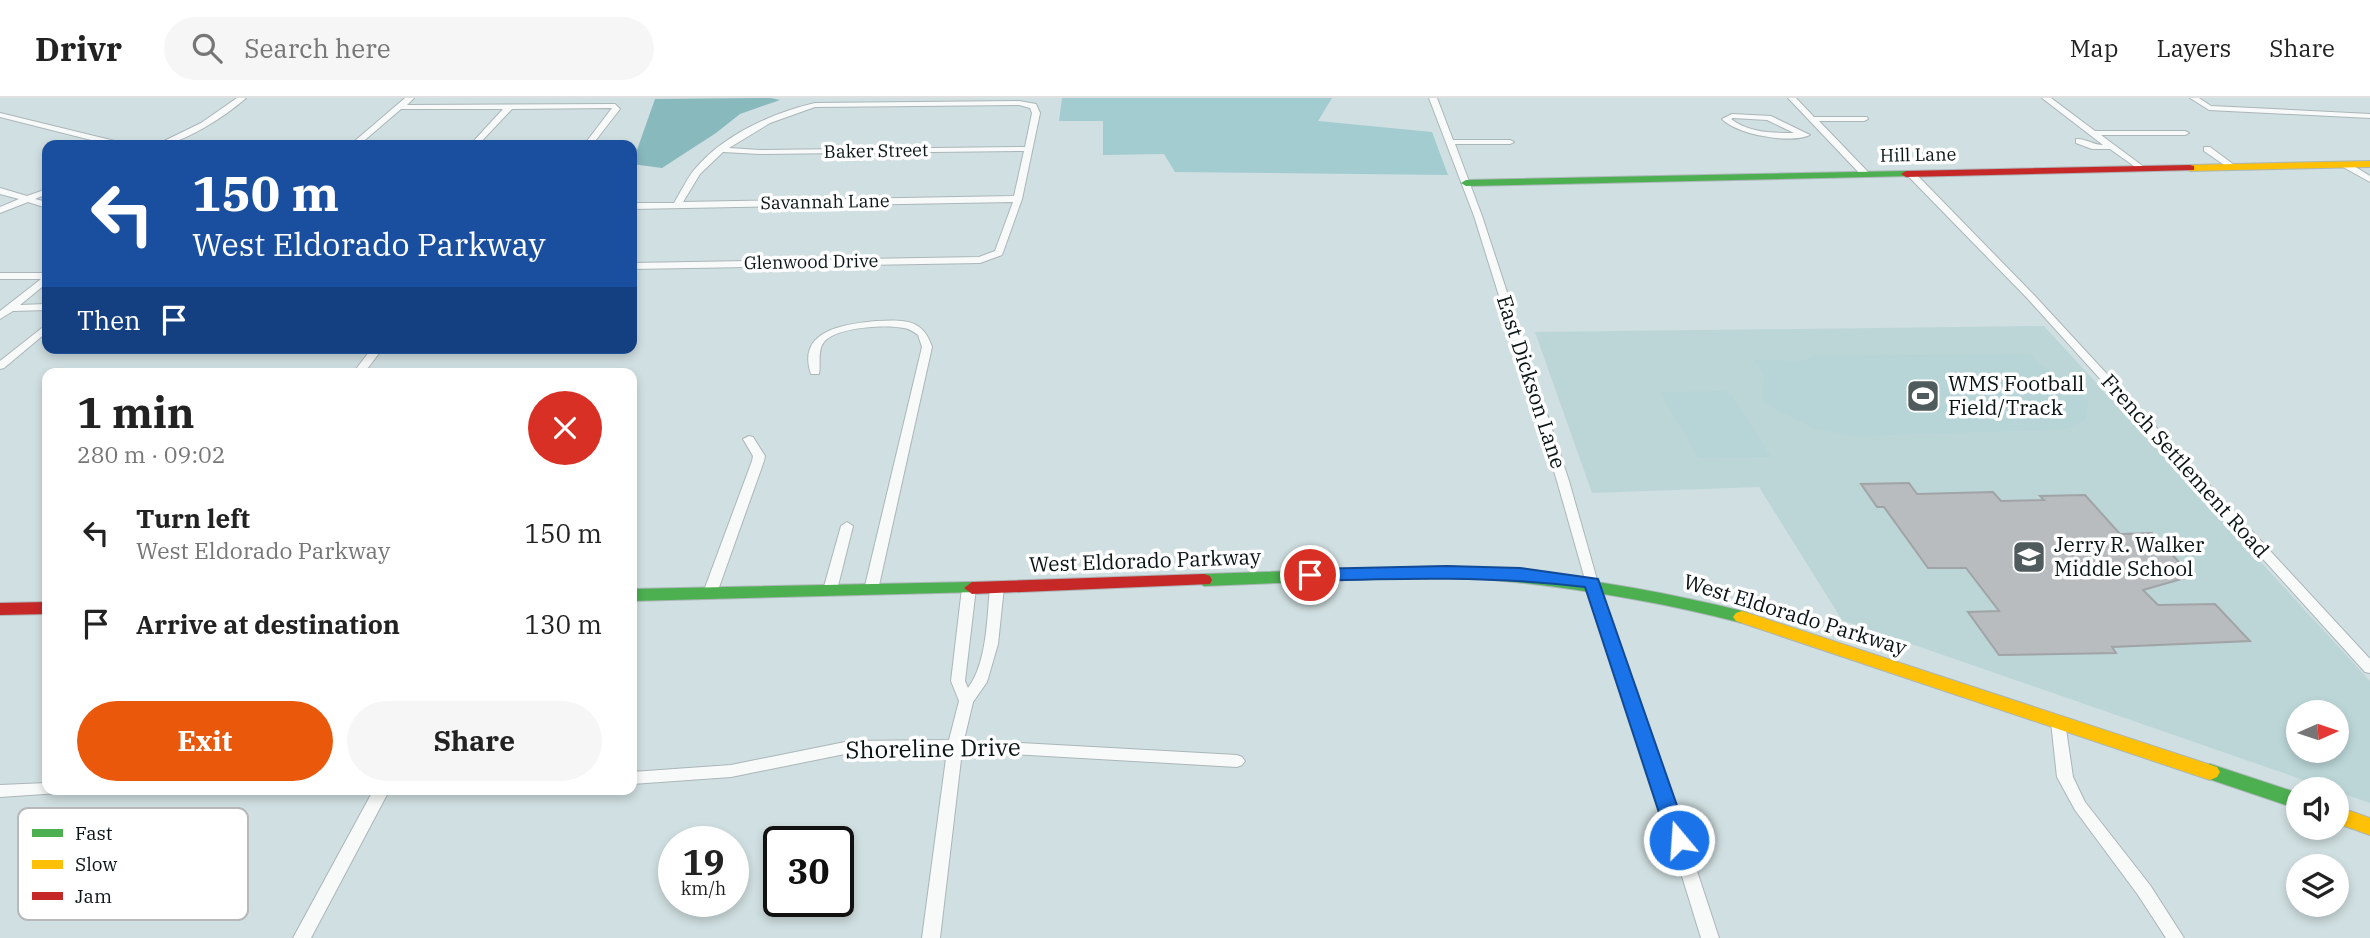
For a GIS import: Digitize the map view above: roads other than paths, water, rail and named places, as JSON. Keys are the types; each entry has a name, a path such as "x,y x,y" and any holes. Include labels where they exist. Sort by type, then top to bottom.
{"main road":[{"name":"Hill Lane","path":"1466,183 2370,164"},
{"name":"West Eldorado Parkway","path":"637,595 969,588 1447,571 1520,574 1592,583 1678,599 1749,619 2286,797"},
{"path":"0,609 42,608"},
{"path":"2349,819 2370,827"}],"street":[{"path":"171,140 204,125 242,98"},
{"path":"360,140 410,98"},
{"name":"East Dickson Lane","path":"1433,98 1466,183 1563,481 1592,583 1710,938"},
{"path":"1792,98 1866,175"},
{"path":"2046,98 2141,169"},
{"path":"2194,98 2208,108 2370,116"},
{"path":"677,205 697,172 724,150 767,121 815,104 1019,103 1033,106 1036,113 1018,199"},
{"path":"479,140 510,106"},
{"path":"400,107 615,106 616,109 592,140"},
{"path":"0,115 100,140"},
{"path":"1806,135 1768,118 1732,116 1726,119 1737,127 1755,131 1806,135 1834,141"},
{"path":"1812,119 1864,119"},
{"path":"2093,133 2185,133"},
{"path":"2080,141 2092,147 2112,147"},
{"path":"1451,142 1510,142"},
{"name":"Baker Street","path":"724,150 760,152 1028,149"},
{"path":"2207,149 2233,167"},
{"path":"2346,165 2370,179"},
{"name":"French Settlement Road","path":"1911,174 2031,297 2370,668"},
{"path":"0,191 42,204"},
{"path":"0,210 42,193"},
{"name":"Savannah Lane","path":"637,206 1018,199"},
{"name":"Glenwood Drive","path":"637,266 979,260 999,253 1018,199"},
{"path":"0,276 42,278"},
{"path":"0,316 42,282"},
{"path":"11,308 42,307"},
{"path":"814,372 815,348 821,338 833,331 892,324 909,326 923,334 927,347 871,590"},
{"path":"0,366 42,331"},
{"path":"362,368 373,354"},
{"path":"710,593 758,461 750,439"},
{"path":"830,590 847,526"},
{"path":"931,938 955,746 965,701 980,681 991,644 997,587"},
{"path":"965,701 958,681 969,588"},
{"path":"2058,722 2065,777 2080,806 2144,890 2175,938"},
{"name":"Shoreline Drive","path":"637,778 731,771 850,747 979,745 1237,761"},
{"path":"0,791 42,789"},
{"path":"302,938 379,795"}],"place":[{"name":"WMS Football Field/Track","path":"1923,396"},
{"name":"Jerry R. Walker Middle School","path":"2029,557"}]}
